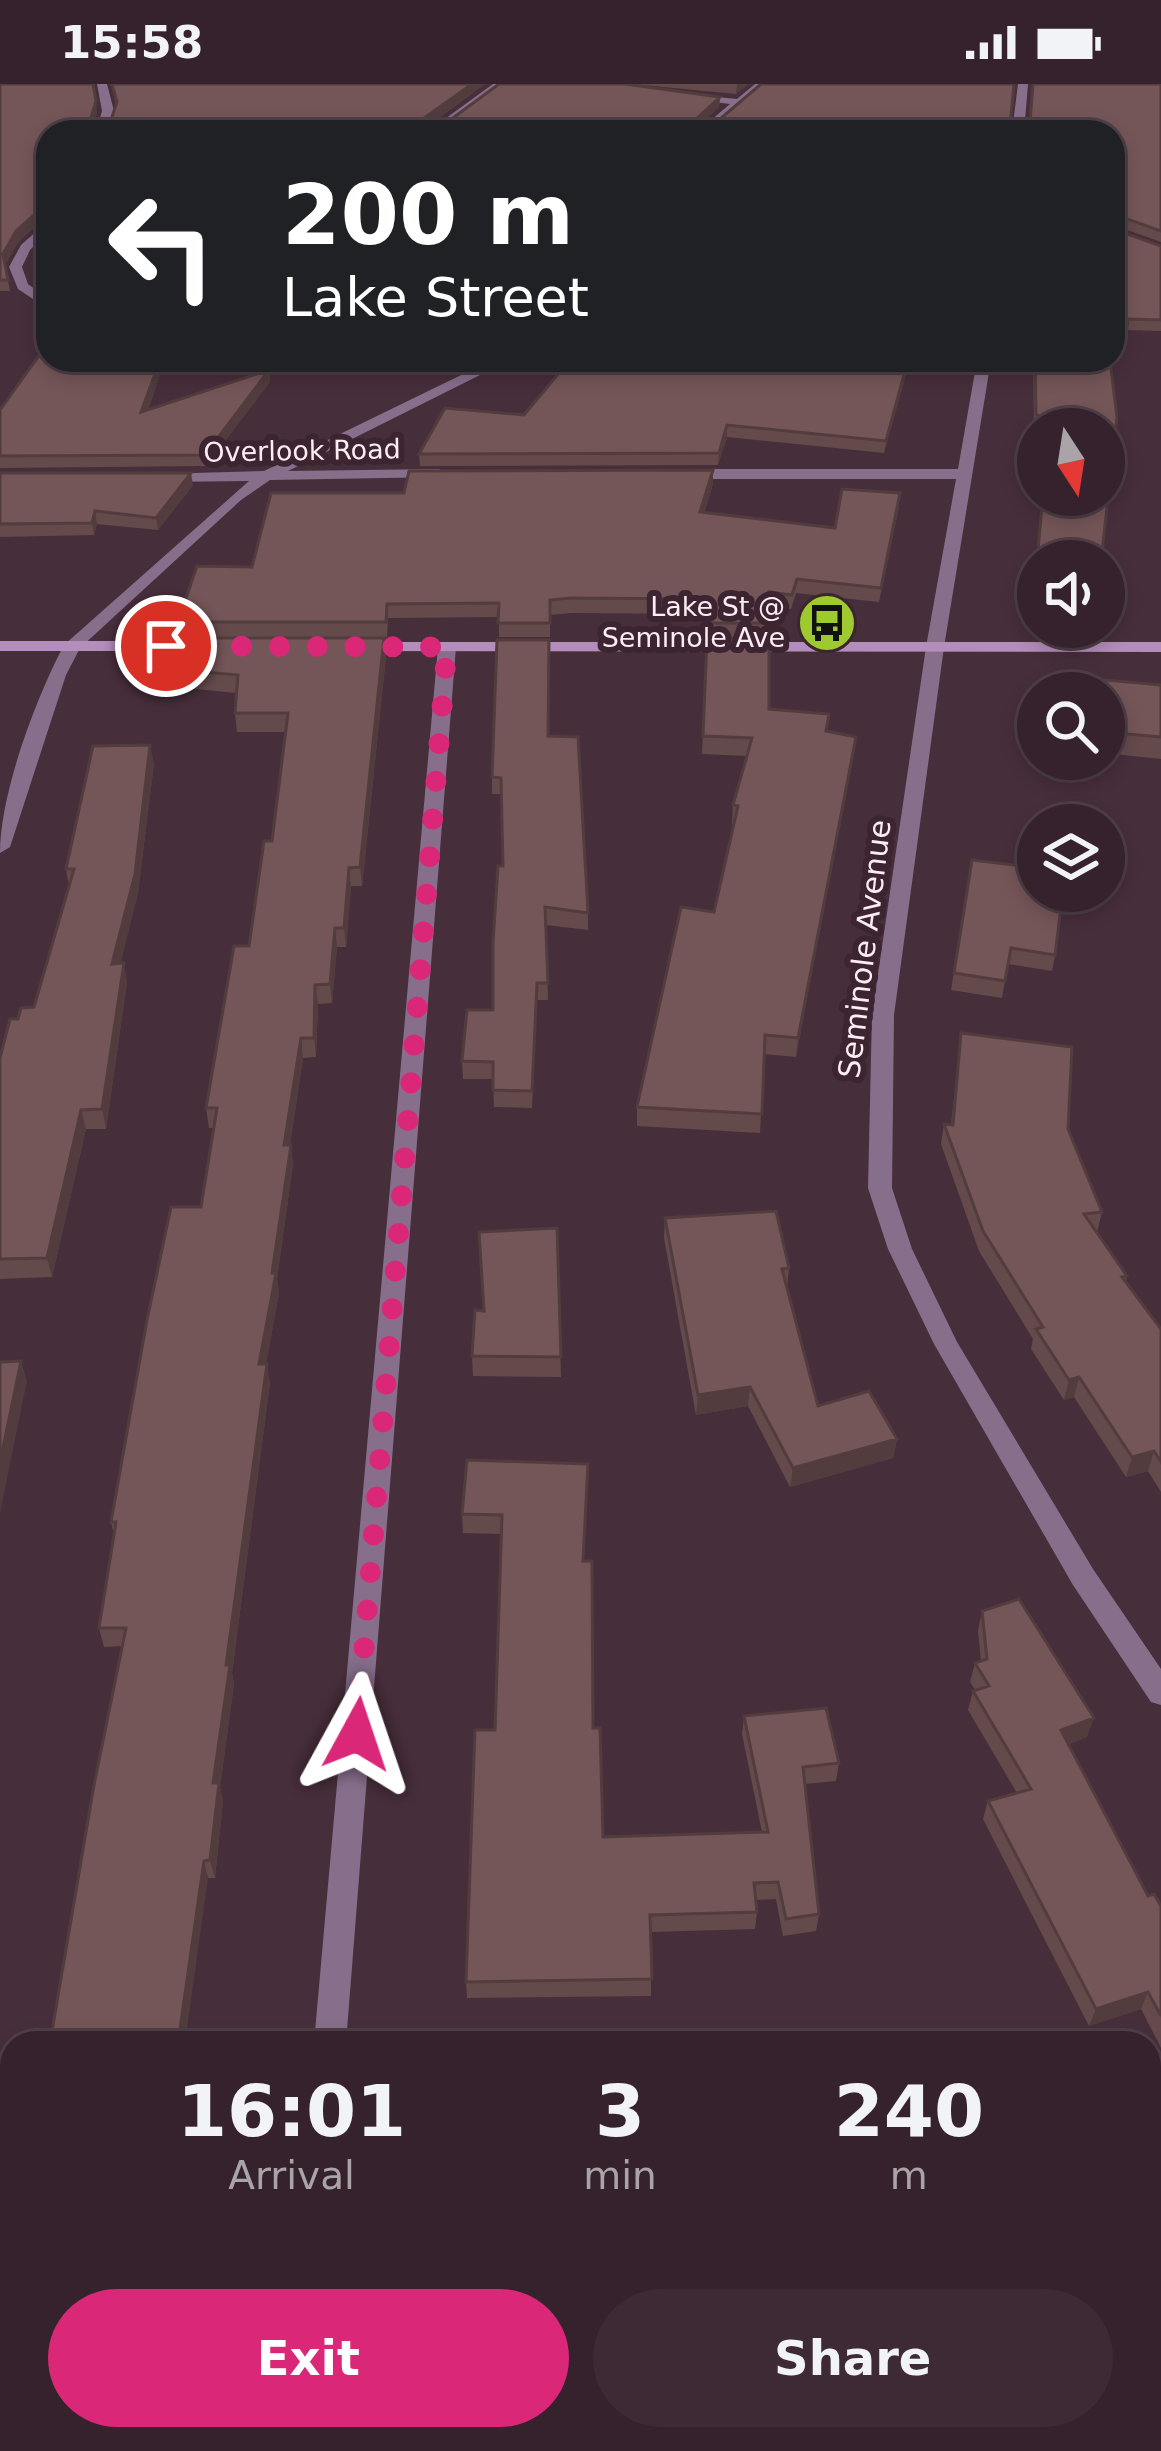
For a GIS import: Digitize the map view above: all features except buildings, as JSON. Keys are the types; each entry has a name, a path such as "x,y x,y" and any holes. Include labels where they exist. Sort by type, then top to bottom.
{"street":[{"path":"102,84 109,111 106,120"},
{"path":"450,120 500,84"},
{"path":"718,120 762,84"},
{"path":"1019,120 1023,84"},
{"path":"676,94 740,102"},
{"path":"36,233 13,248 2,263 3,277 16,291 36,300"},
{"path":"0,847 57,675 73,646 236,497 266,476 478,372"},
{"name":"Seminole Avenue","path":"982,372 935,647 883,1015 880,1188 900,1249 946,1344 1083,1576 1161,1693"},
{"name":"Overlook Road","path":"136,477 449,473"},
{"path":"659,474 964,474"},
{"path":"0,646 213,646"},
{"path":"330,646 1161,647"},
{"path":"331,2031 447,647"}],"place":[{"name":"Lake St @ Seminole Ave","path":"827,623"}],"route":[{"path":"166,646 447,647 357,1734"}]}
